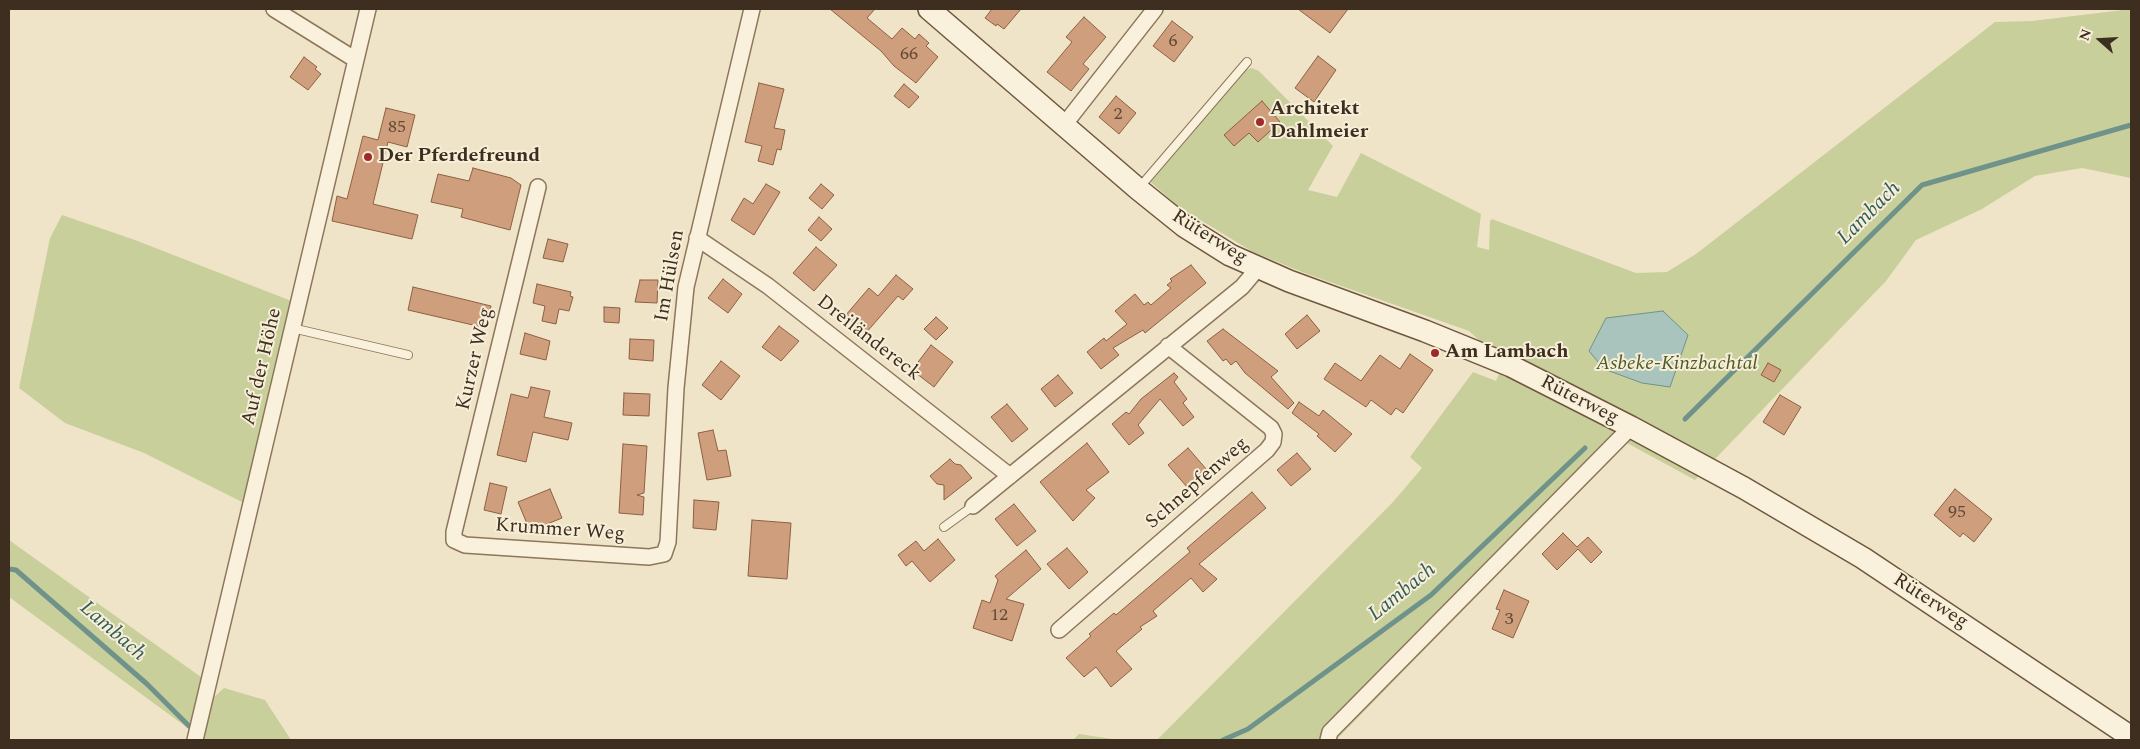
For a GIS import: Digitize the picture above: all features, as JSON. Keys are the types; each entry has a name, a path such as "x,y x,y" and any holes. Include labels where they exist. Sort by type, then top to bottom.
{"street":[{"path":"274,9 356,60"},
{"name":"Auf der Höhe","path":"196,738 256,492 292,328 368,9"},
{"name":"Im Hülsen","path":"664,554 668,542 676,388 689,270 752,9"},
{"name":"Rüterweg","path":"929,9 1138,189 1184,226 1230,256 1511,366 1744,488 1863,558 2131,737"},
{"path":"1064,125 1155,9"},
{"name":"Kurzer Weg","path":"454,540 454,532 538,187"},
{"name":"Dreiländereck","path":"697,238 768,286 1010,476"},
{"path":"973,506 1242,287 1258,268"},
{"name":"Schnepfenweg","path":"1059,630 1267,450 1273,442 1274,434 1271,428 1168,346"},
{"path":"1328,740 1330,732 1631,428"},
{"name":"Krummer Weg","path":"454,540 465,544 649,557 664,554"}],"lane":[{"path":"1138,189 1247,62"},
{"path":"292,328 408,355"},
{"path":"944,527 973,506"}],"green space":[{"name":"Asbeke-Kinzbachtal","path":"2131,9 2131,178 2082,168 2035,176 1982,209 1916,240 1886,281 1695,480 1627,443 1336,740 1157,740 1393,502 1422,468 1410,457 1473,372 1496,381 1508,354 1480,341 1469,331 1307,274 1253,252 1179,207 1147,179 1245,70 1252,68 1259,71 1333,146 1308,190 1337,197 1361,153 1481,214 1477,247 1489,250 1490,221 1492,219 1636,273 1667,272 1696,254 1995,22 2032,21"},
{"path":"62,215 135,240 294,302 248,505 144,453 65,423 19,388 50,238"},
{"path":"9,540 201,677 189,729 9,597"},
{"path":"224,688 265,700 291,740 202,740 213,698"},
{"path":"1079,734 1119,740 1073,740"}],"water":[{"path":"1663,311 1688,335 1670,387 1642,383 1604,369 1589,351 1606,318"}],"building":[{"path":"830,9 875,9 867,18 892,39 902,28 915,39 919,34 929,43 926,46 938,57 916,83"},
{"path":"992,9 1021,9 1004,29 985,18"},
{"path":"1298,9 1348,9 1330,33"},
{"path":"1084,17 1106,37 1083,64 1089,69 1071,91 1047,72 1072,42 1066,37"},
{"path":"1172,21 1193,37 1174,62 1153,46"},
{"path":"1318,56 1336,70 1314,102 1295,88"},
{"path":"304,57 317,67 315,69 321,74 308,90 290,77"},
{"path":"759,83 784,89 774,128 785,130 781,150 777,149 773,165 758,161 762,146 745,142"},
{"path":"904,84 919,97 909,108 894,96"},
{"path":"1116,96 1136,113 1119,134 1099,117"},
{"name":"Architekt Dahlmeier","path":"1262,101 1280,122 1258,142 1249,133 1234,146 1224,135"},
{"path":"386,108 415,115 407,147 388,142 373,204 418,215 412,239 332,221 337,196 347,199 363,136 378,140"},
{"path":"473,168 511,178 521,185 510,230 461,217 463,209 431,202 438,174 469,181"},
{"path":"766,184 780,192 754,235 731,220 744,198 753,204"},
{"path":"821,184 834,195 822,209 809,198"},
{"path":"819,217 832,229 821,241 808,230"},
{"path":"548,239 568,244 563,262 543,258"},
{"path":"816,247 837,265 814,291 793,273"},
{"path":"1191,265 1206,283 1145,333 1143,330 1113,348 1119,355 1101,369 1087,352 1104,338 1106,341 1127,324 1115,311 1135,294 1144,305 1148,302 1151,305 1171,288 1167,285 1172,281 1170,279"},
{"path":"896,275 913,289 903,300 898,296 865,334 845,316 869,288 878,296"},
{"path":"723,279 742,294 728,313 708,298"},
{"path":"640,280 658,280 657,303 635,302"},
{"path":"537,284 571,292 570,296 573,297 569,311 559,309 556,324 542,321 545,306 533,303"},
{"path":"413,287 491,306 486,328 408,310"},
{"path":"604,307 620,308 619,323 604,322"},
{"path":"1307,315 1320,331 1297,349 1285,334"},
{"path":"936,317 948,328 936,340 924,329"},
{"path":"779,326 799,341 781,361 762,347"},
{"path":"1223,329 1278,371 1271,377 1294,403 1288,409 1245,373 1236,361 1231,365 1226,359 1223,361 1207,341"},
{"path":"525,333 550,341 546,360 520,354"},
{"path":"630,339 654,340 653,361 629,359"},
{"path":"931,345 953,362 934,387 912,370"},
{"path":"1410,354 1433,370 1403,413 1396,408 1391,415 1371,400 1366,407 1324,379 1335,363 1361,381 1380,355 1400,369"},
{"path":"721,361 740,376 721,400 702,385"},
{"path":"1768,363 1781,370 1774,382 1761,375"},
{"path":"1174,373 1178,377 1174,382 1187,399 1183,403 1194,417 1183,426 1160,399 1138,425 1144,433 1129,445 1112,424 1126,412 1129,414 1141,399"},
{"path":"1058,375 1073,393 1055,407 1041,389"},
{"path":"531,387 550,391 544,417 572,423 568,440 533,432 526,462 497,455 511,394 528,398"},
{"path":"624,393 650,394 649,416 623,415"},
{"path":"1780,395 1801,407 1784,435 1763,422"},
{"path":"1299,402 1319,416 1323,410 1352,434 1335,452 1317,436 1319,434 1292,413"},
{"path":"1007,404 1028,429 1012,442 991,417"},
{"path":"713,430 718,451 726,450 731,476 707,480 698,433"},
{"path":"1087,443 1109,472 1086,490 1095,498 1073,521 1040,482"},
{"path":"623,444 647,446 644,493 637,495 644,497 643,515 619,513"},
{"path":"1188,448 1207,470 1187,487 1168,465"},
{"path":"1297,453 1311,469 1291,486 1277,470"},
{"path":"950,459 955,464 961,465 972,478 944,500 944,485 937,484 930,476"},
{"path":"490,483 507,487 501,514 484,510"},
{"path":"550,489 562,518 530,531 518,502"},
{"path":"1955,489 1992,519 1974,542 1963,533 1960,537 1934,515"},
{"path":"1252,492 1266,508 1199,564 1217,579 1203,592 1191,578 1153,611 1157,616 1140,627 1142,629 1116,651 1132,669 1111,687 1096,667 1084,677 1066,658 1091,636 1089,634 1114,613 1116,615 1190,552 1187,548"},
{"path":"694,500 719,502 716,530 693,528"},
{"path":"1014,504 1036,531 1017,546 995,519"},
{"path":"752,520 791,523 787,579 748,576"},
{"path":"1563,533 1577,547 1588,537 1602,552 1591,563 1578,549 1557,570 1542,554"},
{"path":"938,539 955,560 930,582 912,561 906,566 898,555 916,541 924,551"},
{"path":"1067,548 1088,572 1069,589 1047,564"},
{"path":"1026,550 1041,569 1006,599 1024,604 1012,641 973,628 982,600 990,603 998,580 995,576"},
{"path":"1504,590 1529,601 1513,638 1492,629 1500,610 1496,609"}],"waterway":[{"name":"Lambach","path":"1685,419 1922,185 2131,125"},
{"name":"Lambach","path":"1223,740 1248,729 1431,595 1585,448"},
{"name":"Lambach","path":"9,569 16,570 147,684 189,726"}],"place":[{"name":"Architekt Dahlmeier","path":"1260,122"},
{"name":"Der Pferdefreund","path":"368,157"},
{"name":"Am Lambach","path":"1435,353"}]}
